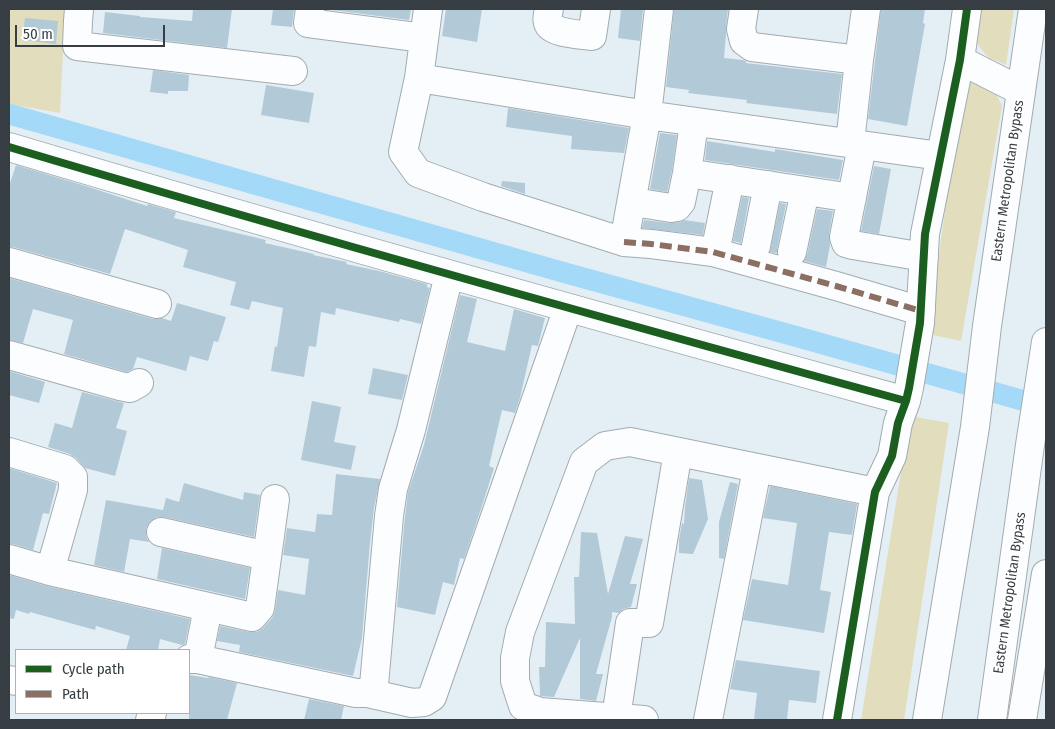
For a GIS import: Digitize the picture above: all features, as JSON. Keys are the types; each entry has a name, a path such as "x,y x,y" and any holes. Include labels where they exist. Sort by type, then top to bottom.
{"street":[{"path":"79,9 77,46 293,71"},
{"path":"310,9 308,23 424,38"},
{"path":"428,9 420,78 403,152 418,173 483,197 624,242 713,252 836,286 920,317"},
{"path":"549,9 547,18 549,25 554,30 592,36 596,9"},
{"path":"624,242 646,115 659,9"},
{"path":"744,9 741,29 744,41 752,47 859,60"},
{"path":"866,9 859,60 852,198 844,237 846,243 924,257"},
{"path":"838,720 875,492 892,456 898,423 907,394 920,317 925,234 960,60 967,9"},
{"name":"Eastern Metropolitan Bypass","path":"927,720 975,427 987,326 1034,9"},
{"path":"960,60 1021,91"},
{"path":"420,78 694,123 940,156"},
{"path":"646,204 671,208 677,207 681,202 694,123"},
{"path":"9,147 198,204 568,308 907,394"},
{"path":"686,173 852,198"},
{"path":"718,238 730,179"},
{"path":"756,246 768,185"},
{"path":"792,252 805,191"},
{"path":"9,262 158,304"},
{"path":"368,694 374,686 393,489 411,430 449,275"},
{"path":"208,608 194,659 412,703 424,702 432,698 568,308"},
{"name":"Eastern Metropolitan Bypass","path":"992,720 1036,444 1044,353"},
{"path":"9,355 120,386 130,388 138,383"},
{"path":"644,720 540,712 523,706 515,681 515,658 520,632 584,462 605,446 630,442 875,492"},
{"path":"9,452 65,469 73,477 74,490 50,571"},
{"path":"616,718 630,623 649,624 678,452"},
{"path":"708,720 758,469"},
{"path":"9,559 50,571 252,617 260,608 275,499"},
{"path":"160,532 267,556"},
{"path":"1022,720 1046,574"}],"shaded area":[{"path":"9,9 67,9 64,30 60,113 9,104"},
{"path":"973,9 1014,9 1006,65 988,57 969,34"},
{"path":"977,79 993,87 1002,106 961,341 928,334 962,88"},
{"path":"910,416 949,423 904,720 861,720"}],"building":[{"path":"193,9 232,9 227,48 103,33 105,12 192,21"},
{"path":"273,9 294,9 292,27 271,25"},
{"path":"325,9 411,9 409,20"},
{"path":"446,9 482,9 477,42 442,36"},
{"path":"621,9 643,9 640,41 618,38"},
{"path":"674,9 728,9 724,58 743,60 746,63 842,74 837,114 746,103 747,100 688,93 689,90 666,87"},
{"path":"881,9 925,9 923,23 925,24 907,126 868,119"},
{"path":"25,18 58,21 56,44 22,40"},
{"path":"153,70 189,75 188,91 168,91 168,94 150,92"},
{"path":"266,85 314,93 309,123 261,115"},
{"path":"508,108 629,128 624,153 571,149 572,136 506,127"},
{"path":"660,133 677,135 667,192 650,189"},
{"path":"707,141 843,160 839,180 705,160"},
{"path":"16,165 147,206 148,204 176,212 174,218 266,240 265,243 347,262 346,264 427,284 427,287 430,288 421,324 400,319 399,322 336,308 335,315 321,312 316,347 309,346 304,377 271,371 283,308 252,301 249,310 230,305 236,282 183,267 188,250 125,229 110,274 9,247 9,186"},
{"path":"874,166 891,169 879,234 861,231"},
{"path":"502,181 525,183 525,194 501,186"},
{"path":"742,197 749,198 741,243 733,241"},
{"path":"780,203 786,204 777,253 770,252"},
{"path":"817,209 833,211 826,267 804,261"},
{"path":"644,220 669,223 684,220 705,223 703,235 642,228"},
{"path":"9,278 153,319 162,318 171,321 177,303 226,317 218,342 214,341 208,361 190,356 186,371 137,357 133,369 127,372 64,354 73,320 33,309 23,343 9,340"},
{"path":"460,295 477,299 467,342 505,351 514,309 545,318 538,346 532,345 515,413 502,410 489,466 494,468 481,509 464,559 460,558 454,585 443,582 435,615 397,607 408,492 424,445"},
{"path":"373,368 408,375 402,400 368,394"},
{"path":"9,371 45,382 39,403 9,395"},
{"path":"82,392 124,403 116,428 127,431 115,476 85,468 70,454 48,447 55,423 72,428"},
{"path":"312,401 341,407 334,442 356,446 351,470 301,460"},
{"path":"9,468 57,483 49,514 43,513 33,550 9,544"},
{"path":"336,474 380,479 370,543 362,638 353,676 239,652 240,645 217,641 220,626 249,632 257,632 263,628 272,618 275,611 278,590 305,595 309,559 283,555 287,528 315,532 317,514 332,515"},
{"path":"689,478 702,480 708,519 693,554 679,553 679,540 682,523 684,524"},
{"path":"730,482 738,484 724,559 719,558 719,522"},
{"path":"184,483 243,500 244,492 260,495 254,537 157,517 150,521 146,528 146,536 149,542 130,539 124,572 94,565 106,500 163,510 166,498 179,502"},
{"path":"770,486 857,504 852,535 829,532 820,590 831,592 824,633 743,620 752,579 788,585 797,523 763,518"},
{"path":"581,532 597,533 608,594 625,536 643,539 630,584 637,584 631,607 623,609 619,613 612,612 596,674 603,674 596,701 580,699 580,638 554,697 540,696 539,667 545,667 546,622 575,624 574,577 579,577"},
{"path":"162,548 250,568 245,599 157,579"},
{"path":"9,575 47,586 190,619 185,644 182,645 160,639 158,649 126,649 130,636 96,626 95,630 16,610 14,619 9,618"},
{"path":"736,660 820,671 816,703 789,700 787,720 754,719 757,693 730,689"},
{"path":"190,675 237,683 227,720 189,720"},
{"path":"309,699 344,706 341,720 304,720"}],"waterway":[{"path":"9,114 562,272 1046,407"}],"marked path":[{"path":"624,242 713,252 921,311"}],"cycle path":[{"path":"837,720 875,492 892,456 898,423 909,388 920,323 925,234 960,60 967,9"},
{"path":"9,147 457,277 906,401"}]}
